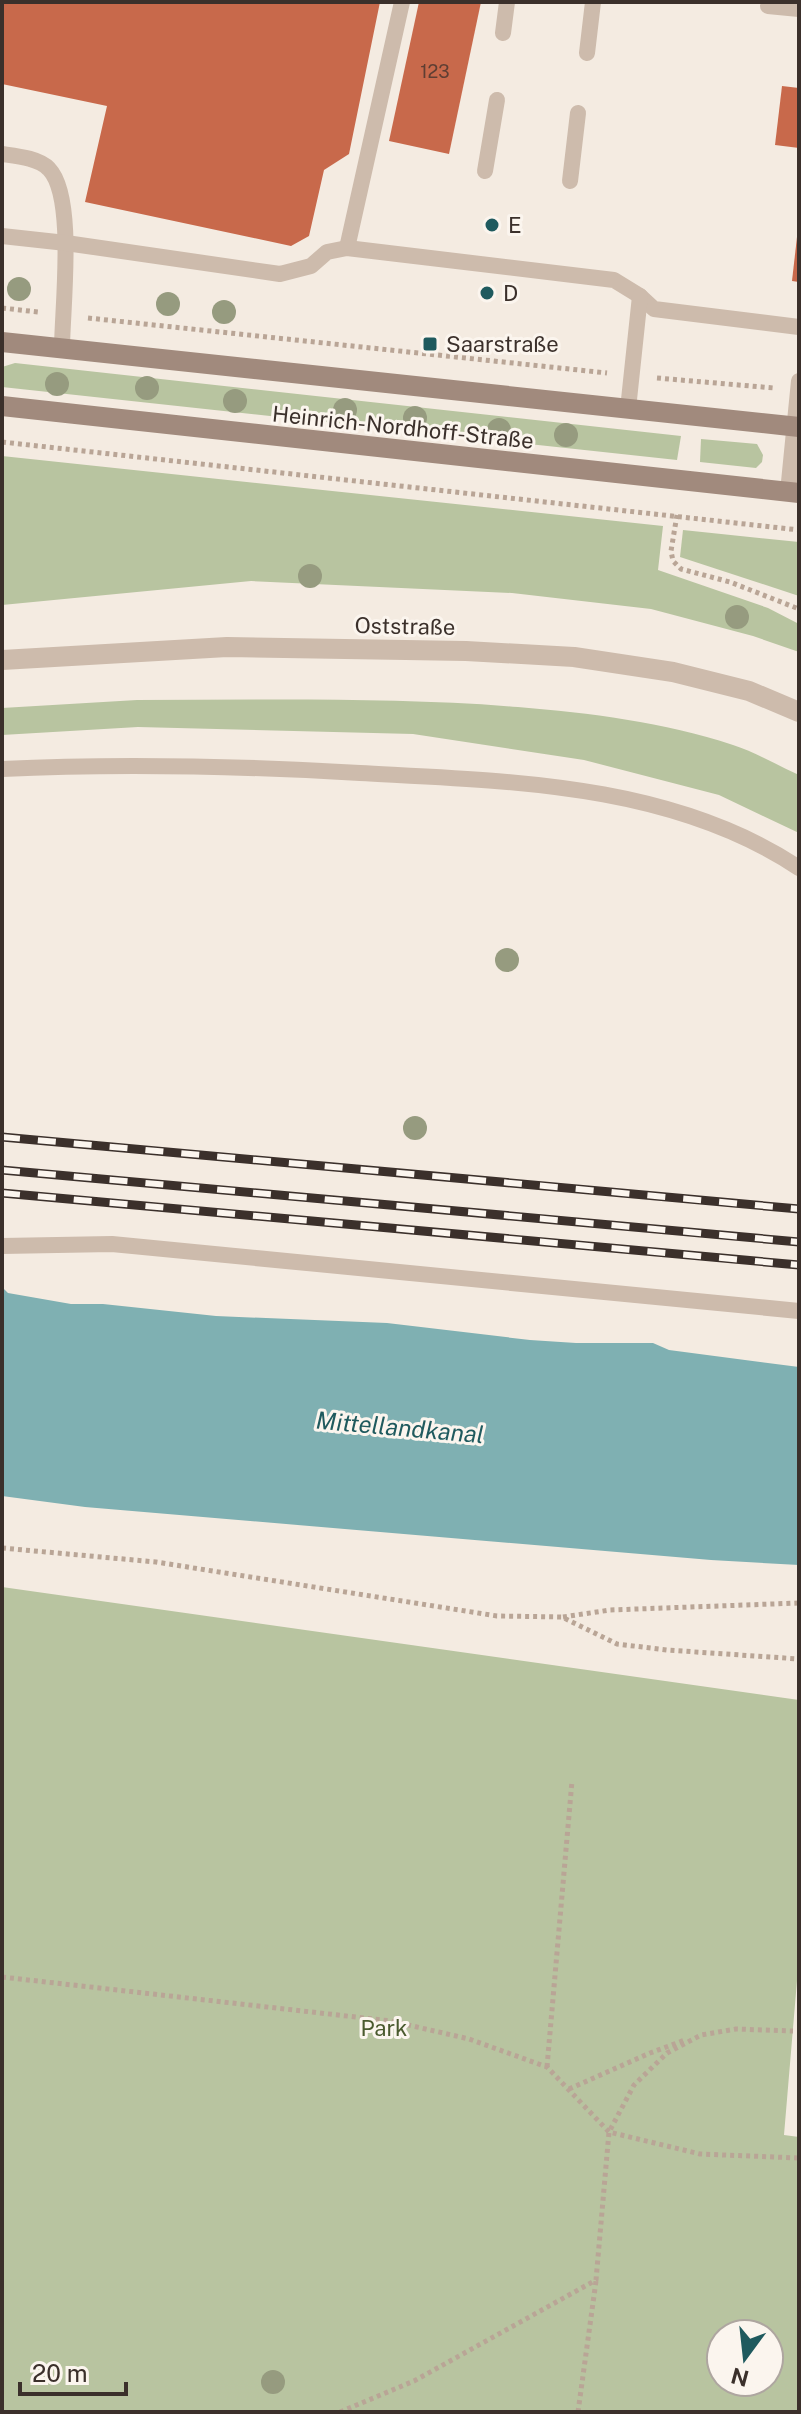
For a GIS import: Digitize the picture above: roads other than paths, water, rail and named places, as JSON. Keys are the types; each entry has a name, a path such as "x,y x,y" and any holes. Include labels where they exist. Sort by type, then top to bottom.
{"main road":[{"name":"Heinrich-Nordhoff-Straße","path":"2,342 796,427"},
{"name":"Heinrich-Nordhoff-Straße","path":"2,406 793,492"}],"street":[{"name":"Oststraße","path":"2,660 227,647 466,651 574,657 673,672 749,691 799,712"}],"lane":[{"path":"347,248 402,2"},
{"path":"503,33 507,2"},
{"path":"587,53 593,2"},
{"path":"768,6 799,9"},
{"path":"485,171 497,100"},
{"path":"570,181 578,113"},
{"path":"2,154 22,156 49,168 61,189 66,243 62,349"},
{"path":"2,236 280,274 311,266 327,252 347,248 614,280 654,309 799,327"},
{"path":"628,409 640,296"},
{"path":"793,492 799,381"},
{"path":"2,769 126,764 197,765 503,781 570,789 647,804 710,823 799,868"},
{"path":"4,1246 112,1244 799,1311"}],"water":[{"name":"Mittellandkanal","path":"2,1287 8,1293 71,1304 103,1304 216,1316 387,1323 530,1340 653,1343 669,1350 799,1367 799,1565 85,1507 2,1496"}],"railway":[{"path":"2,1137 799,1209"},
{"path":"2,1170 799,1242"},
{"path":"2,1193 799,1265"}],"place":[{"name":"E","path":"492,225"},
{"name":"D","path":"487,293"},
{"name":"Saarstraße","path":"430,344"}],"park label":[{"name":"Park","path":"384,2028"}]}
